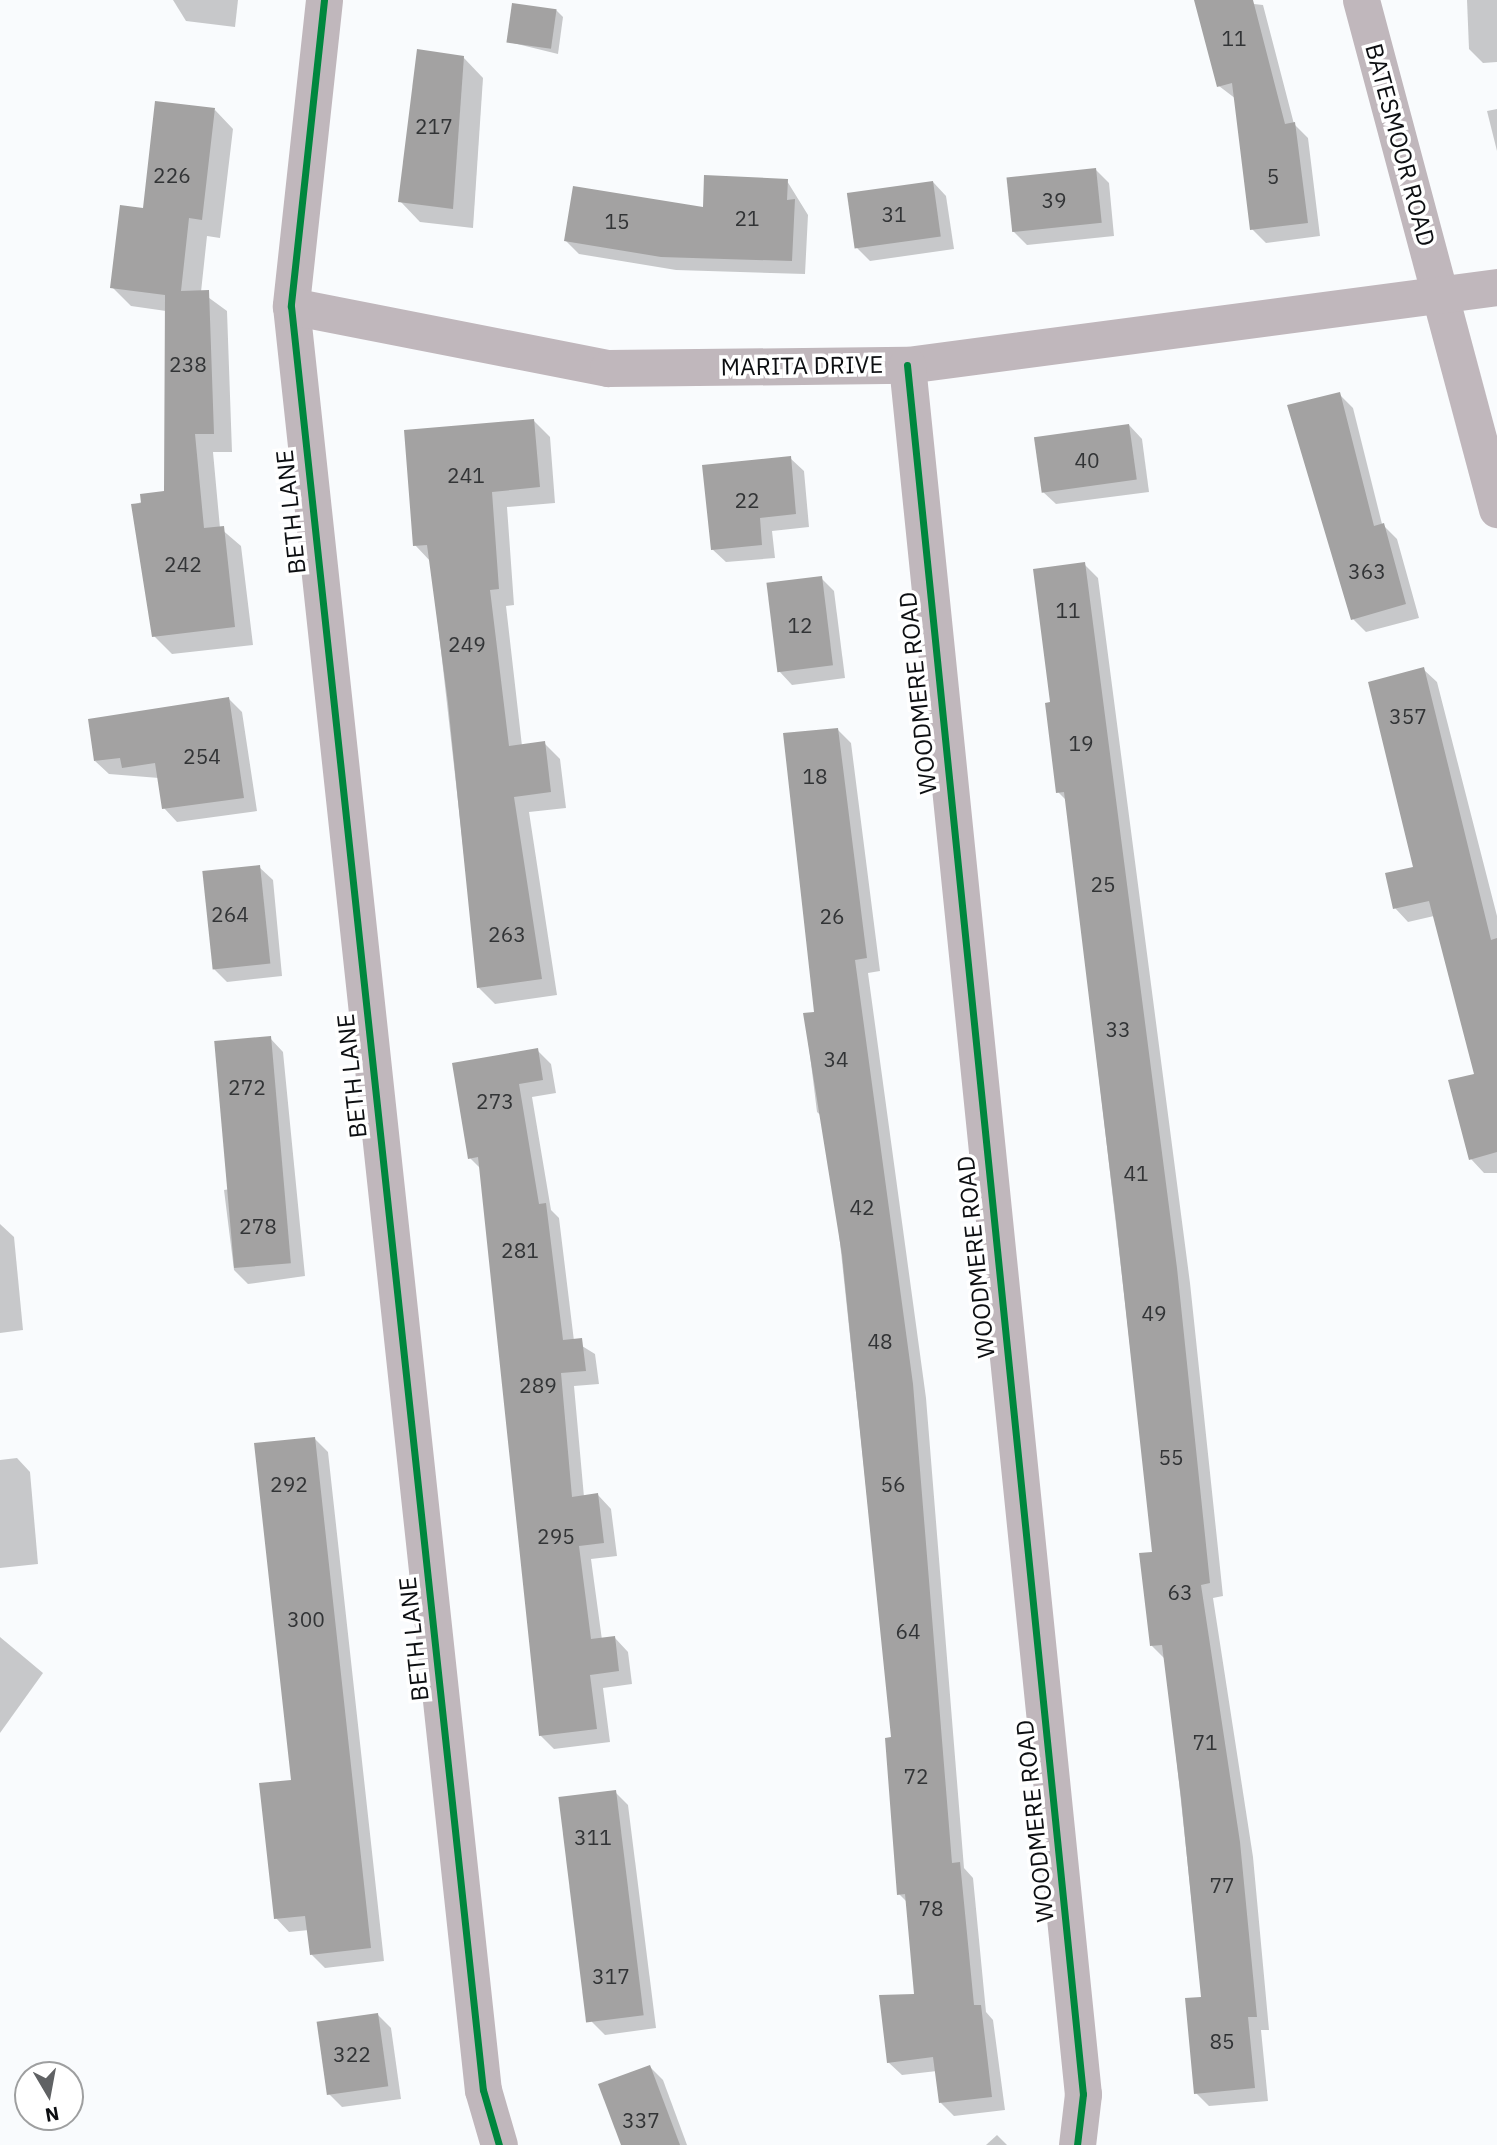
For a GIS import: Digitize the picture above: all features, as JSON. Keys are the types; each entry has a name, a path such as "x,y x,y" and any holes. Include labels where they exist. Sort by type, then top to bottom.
{"street":[{"name":"BETH LANE","path":"324,0 290,306 482,2076 499,2145"},
{"name":"BATESMOOR ROAD","path":"1361,0 1497,509"},
{"name":"MARITA DRIVE","path":"290,306 608,368 907,366 1439,290 1497,287"},
{"name":"WOODMERE ROAD","path":"907,366 1083,2094 1077,2145"}],"building":[{"path":"1194,0 1253,0 1285,124 1295,122 1308,223 1250,230 1232,83 1217,87"},
{"path":"512,3 557,9 551,49 506,43"},
{"path":"417,49 464,56 453,209 398,202"},
{"path":"155,101 215,108 202,220 189,218 181,291 209,290 214,434 195,434 204,528 224,526 235,627 152,637 131,504 141,503 140,494 164,491 165,295 110,288 120,205 143,208"},
{"path":"1096,168 1102,223 1012,232 1006,177"},
{"path":"704,175 788,179 787,200 795,199 792,261 661,257 564,241 573,186 703,207"},
{"path":"933,181 941,236 855,249 847,193"},
{"path":"1340,392 1374,526 1384,523 1406,604 1351,620 1287,405"},
{"path":"534,419 540,487 492,492 499,589 490,590 509,746 545,741 551,792 514,797 542,979 477,988 448,703 427,545 413,546 404,430"},
{"path":"1129,424 1137,479 1042,493 1034,437"},
{"path":"791,456 796,514 760,518 762,545 711,550 702,465"},
{"path":"1085,562 1177,1268 1210,1583 1201,1585 1240,1842 1257,2017 1248,2017 1255,2088 1194,2094 1185,1998 1201,1997 1181,1798 1162,1645 1150,1646 1139,1553 1152,1552 1116,1221 1064,792 1056,793 1045,703 1050,702 1033,569"},
{"path":"822,576 833,665 777,672 766,583"},
{"path":"1424,667 1491,940 1497,938 1497,1152 1469,1160 1448,1080 1474,1074 1429,901 1393,909 1385,873 1413,867 1368,682"},
{"path":"229,697 244,798 162,809 155,763 122,768 120,758 94,761 88,719"},
{"path":"838,728 867,958 855,960 913,1384 952,1863 960,1862 974,2005 981,2005 992,2097 939,2103 933,2057 887,2063 879,1995 914,1994 905,1894 897,1895 885,1738 891,1737 842,1255 803,1013 814,1012 783,733"},
{"path":"260,865 270,963 213,970 202,871"},
{"path":"271,1036 291,1263 234,1268 214,1041"},
{"path":"538,1048 543,1080 519,1084 539,1204 546,1203 563,1340 582,1338 586,1371 561,1373 572,1497 598,1493 604,1543 579,1546 591,1639 615,1636 619,1671 590,1675 597,1729 539,1736 478,1157 468,1159 452,1063"},
{"path":"315,1437 371,1948 310,1955 305,1916 274,1919 259,1783 291,1780 254,1443"},
{"path":"616,1790 644,2015 586,2022 558,1797"},
{"path":"378,2013 388,2086 327,2095 317,2022"},
{"path":"650,2065 680,2145 621,2145 598,2084"}],"cycle path":[{"path":"324,0 291,306 483,2090 499,2145"},
{"path":"907,365 1083,2094 1077,2145"}]}
